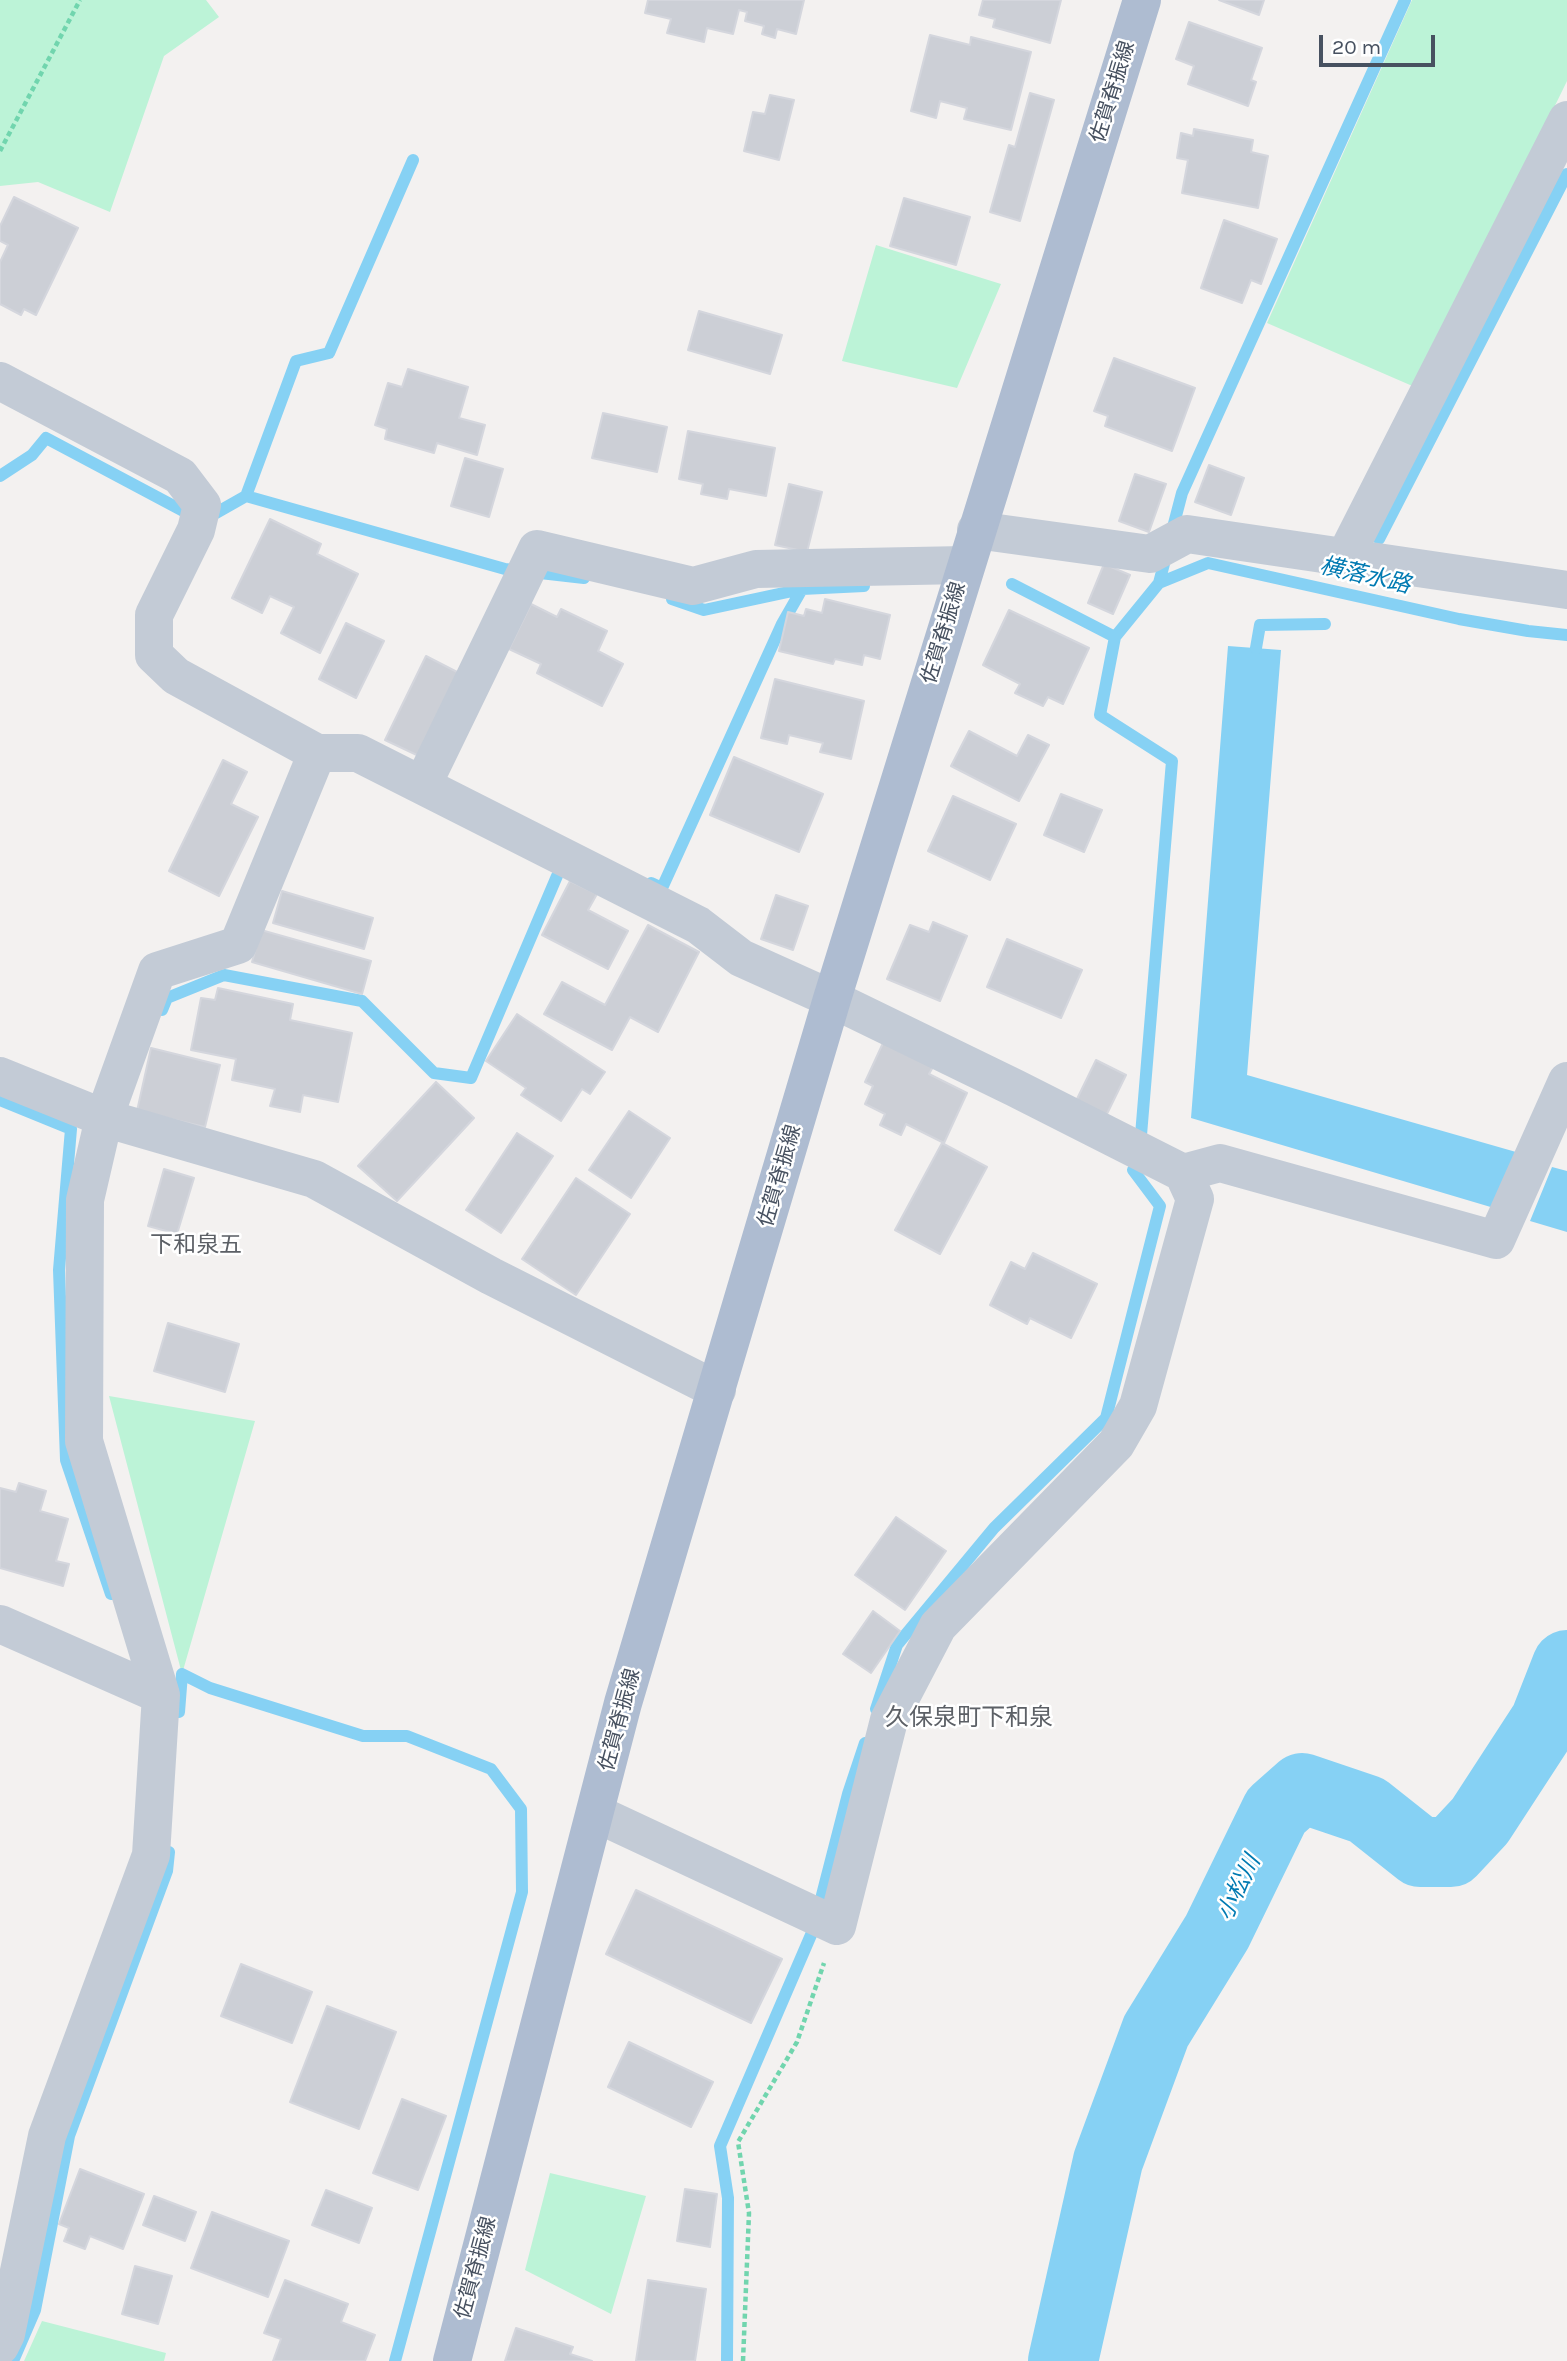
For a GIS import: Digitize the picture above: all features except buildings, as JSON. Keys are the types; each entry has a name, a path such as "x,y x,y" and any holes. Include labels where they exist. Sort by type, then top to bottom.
{"main road":[{"name":"佐賀脊振線","path":"452,2361 623,1703 832,999 1142,0"}],"street":[{"path":"1345,557 1567,120"},
{"path":"0,381 180,476 202,505 196,530 154,615 154,655 176,676 317,753 358,753 423,784 698,925 741,958 1016,1088 1183,1173 1195,1199 1138,1406 1116,1444 938,1626 889,1720 837,1926 595,1813"},
{"path":"976,530 1150,554 1186,534 1567,590"},
{"path":"423,784 537,549 693,586 756,569 965,565"},
{"path":"0,2346 6,2334 47,2136 150,1855 161,1695 84,1441 85,1200 104,1118 157,971 238,945 317,753"},
{"path":"0,1076 104,1118 314,1179 491,1276 717,1390"},
{"path":"1183,1173 1220,1163 1496,1240 1567,1081"},
{"path":"0,1624 161,1695"}],"path":[{"path":"1,149 80,0"},
{"path":"743,2361 749,2213 738,2142 797,2042 837,1926"}],"green space":[{"path":"0,0 206,0 219,17 164,56 110,212 38,182 0,186"},
{"path":"1412,0 1567,0 1567,81 1417,388 1267,323"},
{"path":"876,245 1001,284 957,388 842,361"},
{"path":"109,1396 255,1421 182,1674"},
{"path":"550,2173 646,2196 611,2314 525,2270"},
{"path":"42,2321 166,2353 164,2361 24,2361"}],"water":[{"path":"1228,646 1281,650 1247,1075 1516,1152 1494,1208 1191,1118"},
{"path":"1552,1167 1567,1171 1567,1232 1530,1221"}],"waterway":[{"path":"1171,535 1182,493 1405,0"},
{"path":"246,496 296,361 329,353 413,160"},
{"path":"1379,539 1567,174"},
{"path":"0,476 32,455 46,438 187,513"},
{"path":"216,513 246,496 505,569 584,578"},
{"path":"1141,1135 1172,761 1100,715 1115,637 1159,583 1166,556"},
{"name":"横落水路","path":"1159,583 1208,563 1459,619 1567,635"},
{"path":"1012,584 1115,637"},
{"path":"672,599 704,610 802,589 864,586"},
{"path":"651,883 662,888 782,624 802,589"},
{"path":"1256,648 1260,625 1325,624"},
{"path":"162,1010 167,998 224,975 362,1001 434,1073 471,1078 557,876"},
{"path":"0,1100 71,1129 59,1270 66,1460 111,1594"},
{"path":"876,1709 897,1645 994,1528 1106,1418 1160,1206 1133,1170"},
{"name":"小松川","path":"1063,2361 1108,2161 1156,2031 1217,1932 1276,1811 1302,1788 1367,1810 1420,1852 1451,1852 1480,1821 1545,1721 1567,1665"},
{"path":"179,1712 182,1674 210,1688 363,1736 407,1736 491,1769 521,1809 522,1892 395,2361"},
{"path":"822,1895 848,1794 865,1743"},
{"path":"13,2361 35,2310 69,2136 167,1871 169,1852"},
{"path":"727,2361 728,2198 720,2146 814,1928"}],"district":[{"name":"下和泉五","path":"196,1245"},
{"name":"久保泉町下和泉","path":"969,1718"}]}
